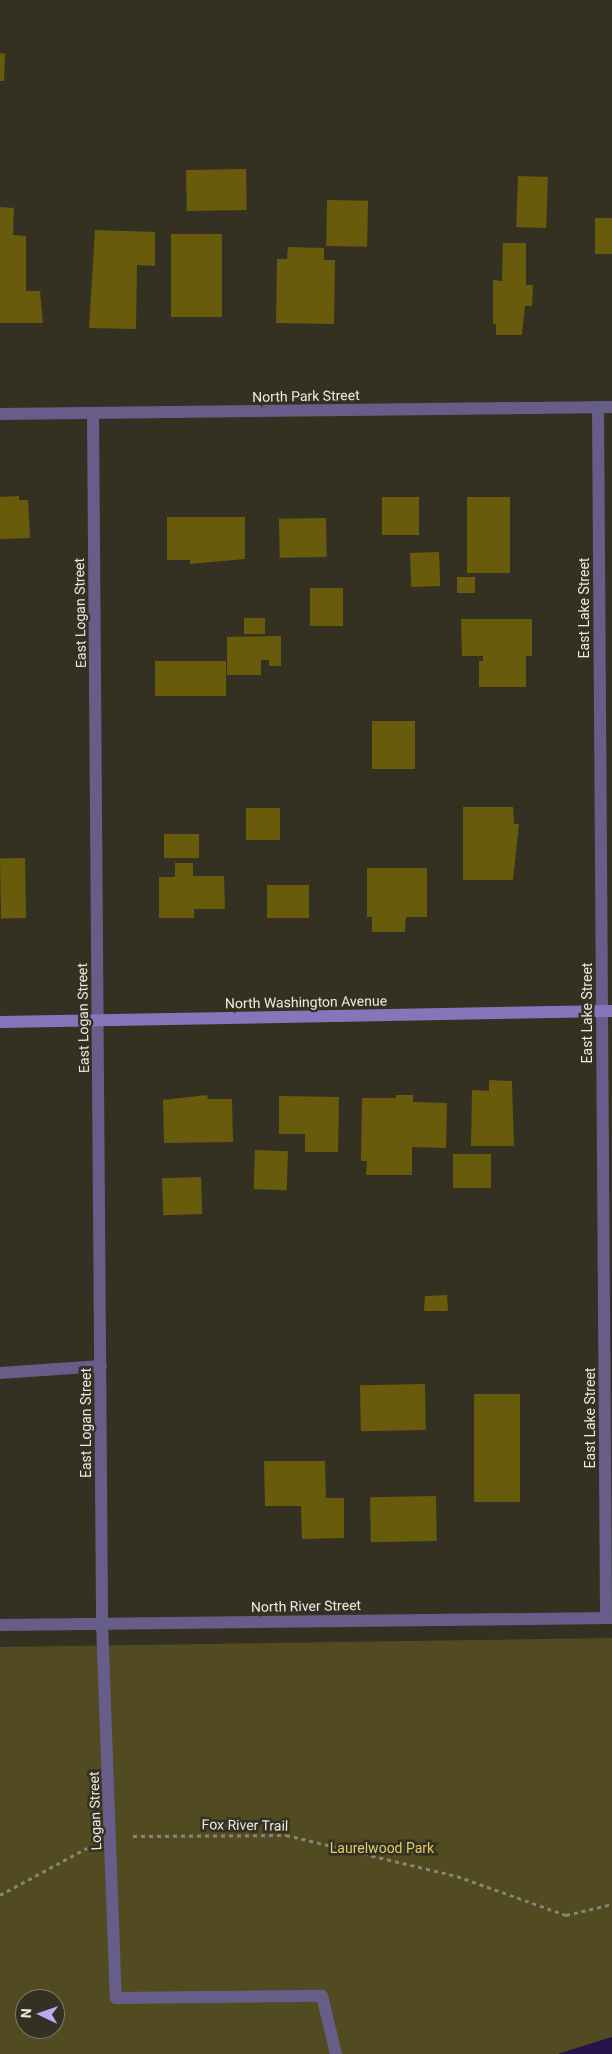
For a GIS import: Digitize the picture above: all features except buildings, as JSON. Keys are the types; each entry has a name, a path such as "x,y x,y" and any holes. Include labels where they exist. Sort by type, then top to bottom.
{"main road":[{"name":"North Washington Avenue","path":"0,1022 607,1011"}],"street":[{"name":"East Lake Street","path":"598,407 607,1011 609,1618"},
{"name":"North Park Street","path":"0,414 612,407"},
{"name":"East Logan Street","path":"93,413 102,1623"},
{"path":"0,1373 101,1366"},
{"name":"North River Street","path":"0,1625 609,1618"},
{"name":"Logan Street","path":"102,1623 116,1998 322,1996 336,2054"}],"path":[{"name":"Fox River Trail","path":"0,1895 111,1836 286,1835 457,1876 566,1914 612,1904"}],"green space":[{"name":"Laurelwood Park","path":"612,1638 612,2037 558,2054 0,2054 0,1647"}],"shaded area":[{"path":"612,2037 612,2054 558,2054"}]}
